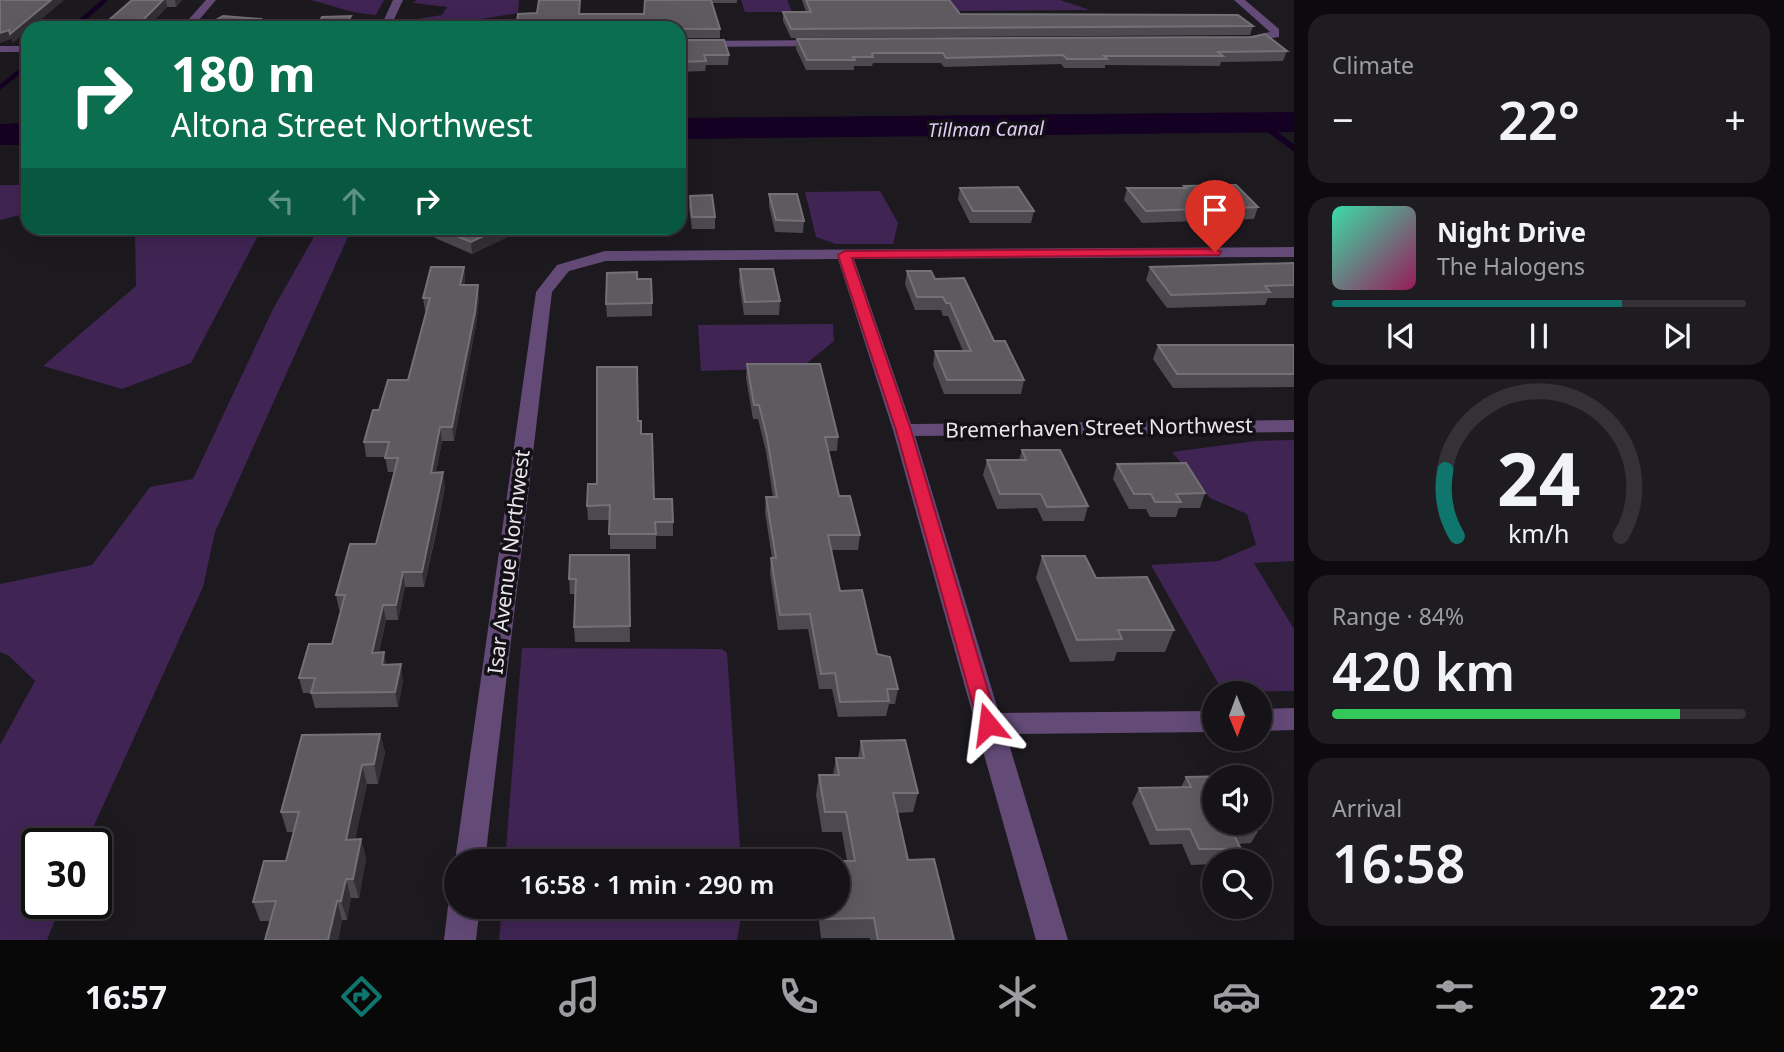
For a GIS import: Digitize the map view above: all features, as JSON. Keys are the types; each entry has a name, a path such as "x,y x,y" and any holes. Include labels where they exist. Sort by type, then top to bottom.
{"street":[{"path":"192,21 211,0"},
{"path":"388,21 398,0"},
{"path":"1222,41 1250,41 1275,35 1272,25 1239,0"},
{"path":"686,44 832,43"},
{"path":"0,49 21,49"},
{"path":"1052,940 903,430 845,255 1294,252"},
{"name":"Isar Avenue Northwest","path":"472,849 544,292 563,268 605,256 845,255"},
{"name":"Bremerhaven Street Northwest","path":"903,430 1294,426"},
{"path":"1272,720 1294,719"},
{"path":"988,724 1202,721"},
{"path":"460,940 462,919"}],"shaded area":[{"path":"311,0 384,0 376,15"},
{"path":"417,0 519,0 518,13 474,21 406,21 442,15 447,7 413,3"},
{"path":"741,0 787,0 792,12 745,12"},
{"path":"945,0 1060,0 1090,10 956,11"},
{"path":"0,185 21,185 21,215 0,220"},
{"path":"880,191 898,223 893,244 836,244 816,237 805,192"},
{"path":"135,235 258,235 191,363 122,389 43,366 136,286"},
{"path":"315,235 349,235 215,532 203,587 93,828 21,828 21,919 56,919 47,940 0,940 0,745 35,681 9,656 0,652 0,584 92,565 150,487 193,479 273,309"},
{"path":"833,324 834,341 801,368 701,371 698,325"},
{"path":"1294,440 1294,561 1254,563 1294,629 1294,691 1272,691 1272,681 1217,681 1151,565 1218,561 1256,545 1247,514 1210,498 1172,452 1255,441"},
{"path":"522,648 722,649 727,653 740,849 506,849"},
{"path":"501,919 741,919 737,940 499,940"}],"water":[{"name":"Tillman Canal","path":"1294,112 1294,132 686,139 686,118"},
{"path":"21,123 21,145 0,145 0,124"}],"building":[{"path":"0,0 51,0 26,21 21,21 21,25 10,34 9,30 0,33"},
{"path":"132,0 163,0 142,21 103,21 109,20"},
{"path":"539,0 580,0 579,14 644,14 645,0 711,0 720,29 686,29 686,21 517,21 518,14 537,13"},
{"path":"806,0 949,0 960,14 1238,15 1253,26 791,29 783,12 811,12"},
{"path":"223,16 260,19 257,21 214,21"},
{"path":"351,16 348,21 320,21 322,17"},
{"path":"1265,34 1287,51 1218,52 1223,56 1104,56 1107,59 1067,59 1063,55 946,58 943,53 872,53 873,57 853,57 855,60 807,60 797,39 1253,37"},
{"path":"686,40 724,40 729,55 704,55 706,61 686,62"},
{"path":"1236,185 1258,207 1146,211 1127,188 1186,188 1184,186"},
{"path":"1018,187 1034,211 973,211 960,188"},
{"path":"769,194 797,194 804,221 776,220"},
{"path":"712,195 715,217 692,217 690,196"},
{"path":"454,235 486,235 471,242"},
{"path":"1294,263 1294,285 1265,286 1270,292 1171,295 1150,267"},
{"path":"431,267 464,267 460,285 478,285 452,427 440,427 431,473 443,472 422,572 403,572 396,605 383,605 372,653 384,652 382,665 401,664 395,692 311,693 315,678 299,678 309,644 332,644 345,595 336,595 350,544 376,544 398,458 385,458 389,442 364,442 373,410 379,410 388,380 408,380 430,298 423,298"},
{"path":"740,269 773,269 780,301 745,302"},
{"path":"907,271 931,271 935,279 964,278 994,341 1005,341 1024,380 947,380 935,351 971,351 950,303 946,303 943,297 917,297"},
{"path":"637,272 637,279 651,279 652,303 606,304 607,273"},
{"path":"1158,345 1294,345 1294,374 1177,374"},
{"path":"747,364 820,364 838,437 825,437 839,496 850,496 860,535 828,535 840,591 862,590 877,654 890,657 898,689 887,689 889,701 840,702 835,673 821,674 810,614 780,615 771,558 776,558 766,497 777,497 767,437 759,405 754,405"},
{"path":"597,367 637,367 638,421 641,421 641,434 652,434 654,499 672,499 673,522 655,522 656,534 609,534 610,505 587,506 588,484 597,484"},
{"path":"1022,450 1060,450 1088,506 1047,507 1041,494 1000,494 987,460 1026,460"},
{"path":"1186,463 1205,493 1176,494 1181,502 1155,502 1151,494 1134,494 1117,464"},
{"path":"570,555 629,555 630,626 574,627 576,579 569,579"},
{"path":"1042,556 1085,556 1096,578 1147,577 1174,630 1118,630 1122,639 1077,640"},
{"path":"380,734 374,764 362,765 346,840 361,839 353,879 346,879 341,901 337,901 328,940 265,940 276,901 253,902 264,861 286,861 299,812 281,812 302,735"},
{"path":"905,740 918,793 893,793 908,860 934,859 954,940 878,940 874,918 850,918 850,861 855,861 846,812 825,812 819,775 839,775 836,758 864,758 861,741"},
{"path":"1186,777 1202,777 1202,835 1234,835 1241,849 1199,849 1190,829 1157,830 1139,788 1191,787"}],"waterway":[{"path":"81,21 105,0"},
{"path":"0,87 21,70"},
{"path":"1267,128 1294,148"}],"route":[{"path":"988,724 903,430 845,255 1215,252"}]}
